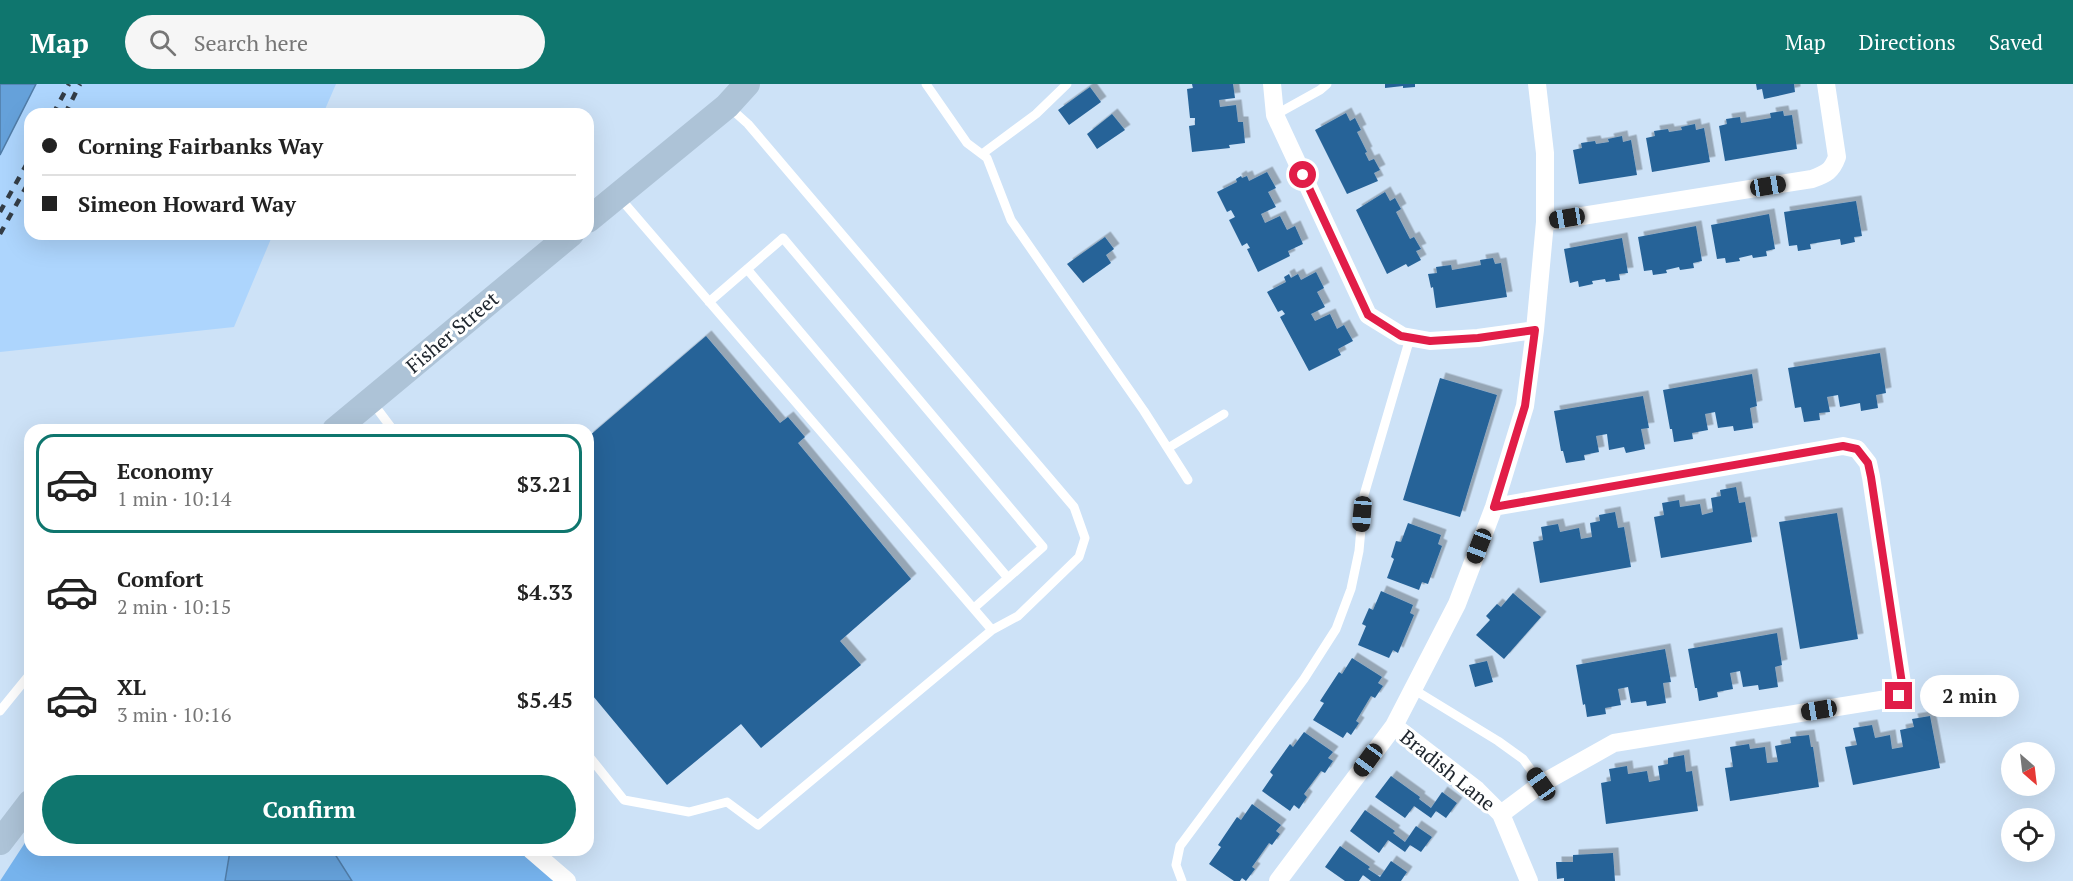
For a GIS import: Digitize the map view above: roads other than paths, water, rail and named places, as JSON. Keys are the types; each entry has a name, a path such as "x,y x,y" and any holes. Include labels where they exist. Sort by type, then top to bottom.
{"street":[{"path":"594,215 727,106 747,84"},
{"path":"1272,84 1275,115 1368,315 1401,336 1430,341 1478,338 1535,330"},
{"path":"1278,881 1394,726 1457,604 1494,507 1525,406 1535,330 1545,222 1545,153 1537,84"},
{"path":"1545,222 1826,174 1833,168 1837,157 1826,84"},
{"name":"Fisher Street","path":"342,424 564,240"},
{"path":"1494,507 1843,446 1857,449 1868,463 1871,477 1903,690 1899,696 1614,743 1541,784 1501,814"},
{"name":"Bradish Lane","path":"1394,726 1478,790 1501,814 1529,881"},
{"path":"0,842 24,811"},
{"path":"538,856 567,881"}],"lane":[{"path":"926,84 968,143 987,158 1011,220 1188,480"},
{"path":"982,154 1036,114 1067,84"},
{"path":"1275,115 1327,84"},
{"path":"594,762 624,800 689,812 727,802 758,825 992,630 1018,616 1079,557 1086,538 1074,507 748,124 727,106"},
{"path":"617,195 992,630"},
{"path":"709,302 783,238 1043,547 974,608"},
{"path":"747,269 1008,578"},
{"path":"1182,881 1176,865 1180,846 1304,678 1336,629 1351,589 1359,551 1364,495 1410,338"},
{"path":"370,400 388,424"},
{"path":"1168,448 1224,414"},
{"path":"0,711 24,681"},
{"path":"1413,689 1523,759 1541,784"}],"railway":[{"path":"56,108 69,84"},
{"path":"68,108 80,84"},
{"path":"0,212 24,169"},
{"path":"0,234 24,191"}]}
